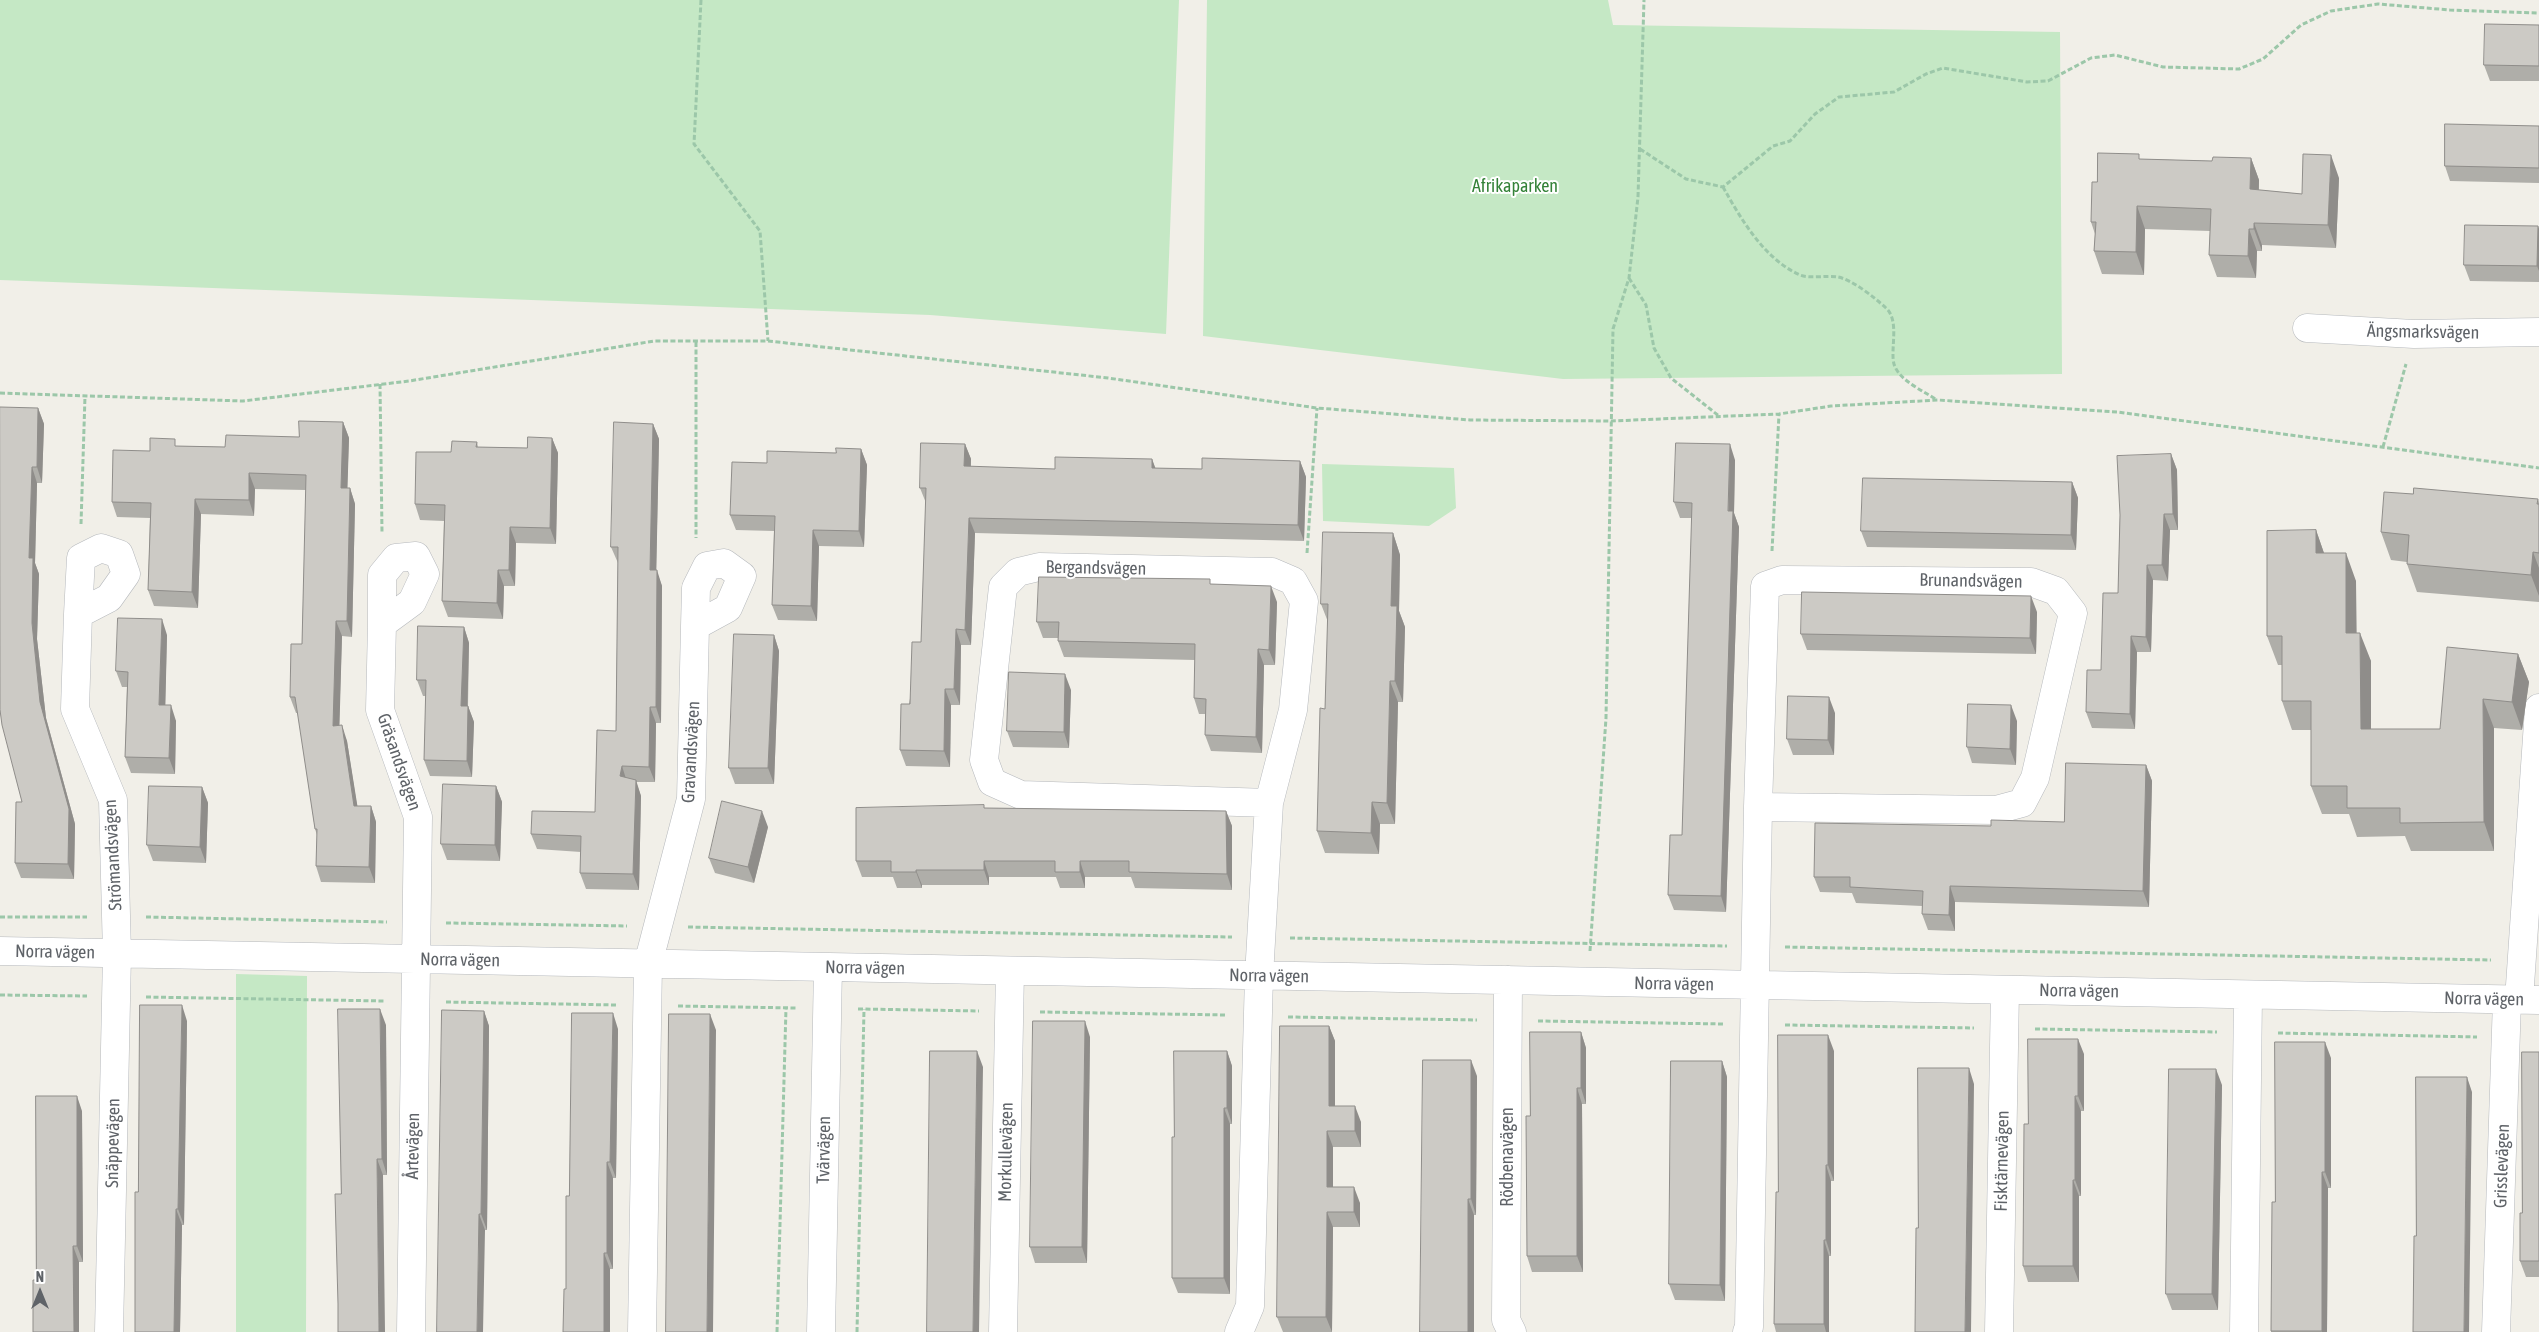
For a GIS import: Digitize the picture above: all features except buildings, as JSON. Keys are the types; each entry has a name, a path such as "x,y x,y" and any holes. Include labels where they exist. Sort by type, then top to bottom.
{"street":[{"name":"Ängsmarksvägen","path":"2307,328 2414,334 2539,332"},
{"path":"78,614 109,598 126,574 119,554 101,548 80,558"},
{"path":"382,575 396,558 416,556 426,574 412,602 382,624"},
{"name":"Strömandsvägen","path":"80,558 75,709 113,800 117,954"},
{"name":"Bergandsvägen","path":"1269,803 1021,795 992,782 984,760 1003,587 1018,572 1039,567 1272,572 1293,581 1304,601"},
{"name":"Gräsandsvägen","path":"382,575 380,710 418,816 416,960"},
{"name":"Brunandsvägen","path":"1758,807 1996,810 2022,803 2034,778 2073,613 2056,591 2031,582 1782,580 1764,586"},
{"path":"1747,1332 1750,1326 1758,807 1764,586"},
{"path":"1239,1332 1250,1306 1259,976 1269,803 1293,710 1304,601"},
{"name":"Gravandsvägen","path":"648,964 691,799 696,626"},
{"name":"Grisslevägen","path":"2496,1332 2522,1000 2539,708"},
{"name":"Norra vägen","path":"0,951 2522,1000"},
{"name":"Snäppevägen","path":"109,1332 117,954"},
{"name":"Årtevägen","path":"411,1332 416,960"},
{"path":"642,1332 648,964"},
{"name":"Tvärvägen","path":"821,1332 828,967"},
{"name":"Morkullevägen","path":"1002,1332 1010,971"},
{"name":"Rödbenavägen","path":"1508,980 1506,1320 1512,1332"},
{"name":"Fisktärnevägen","path":"1999,1332 2005,990"},
{"path":"2244,1332 2248,995"}],"path":[{"path":"701,0 694,144 760,231 768,341"},
{"path":"1588,982 1606,718 1613,329 1629,278 1638,197 1644,0"},
{"path":"1723,187 1773,146 1790,141 1815,114 1840,97 1894,92 1926,74 1943,68 2028,82 2048,81 2091,58 2115,55 2163,66 2239,69 2263,59 2302,25 2331,11 2378,4 2450,10 2539,13"},
{"path":"1639,148 1686,179 1723,187 1739,216 1770,254 1801,275 1840,277 1869,294 1889,310 1895,336 1894,364 1905,380 1938,400"},
{"path":"1629,278 1646,305 1654,348 1671,378 1720,417"},
{"path":"2383,448 2414,334"},
{"path":"0,392 243,401 380,384 654,341 768,341 1108,378 1317,408 1470,420 1611,421 1720,417 1779,414 1830,406 1938,400 2118,412 2539,468"},
{"path":"696,341 696,541"},
{"path":"380,384 382,575"},
{"path":"80,558 84,396"},
{"path":"1304,601 1317,408"},
{"path":"1764,586 1773,547 1779,414"},
{"path":"777,1332 786,1008"},
{"path":"857,1332 864,1010"}],"green space":[{"path":"0,0 1179,0 1166,334 930,315 0,280"},
{"name":"Afrikaparken","path":"1207,0 1608,0 1613,25 2060,32 2062,374 1563,379 1203,336"},
{"path":"1322,464 1454,468 1456,508 1429,526 1323,521"},
{"path":"236,974 307,976 306,1332 236,1332"}]}
